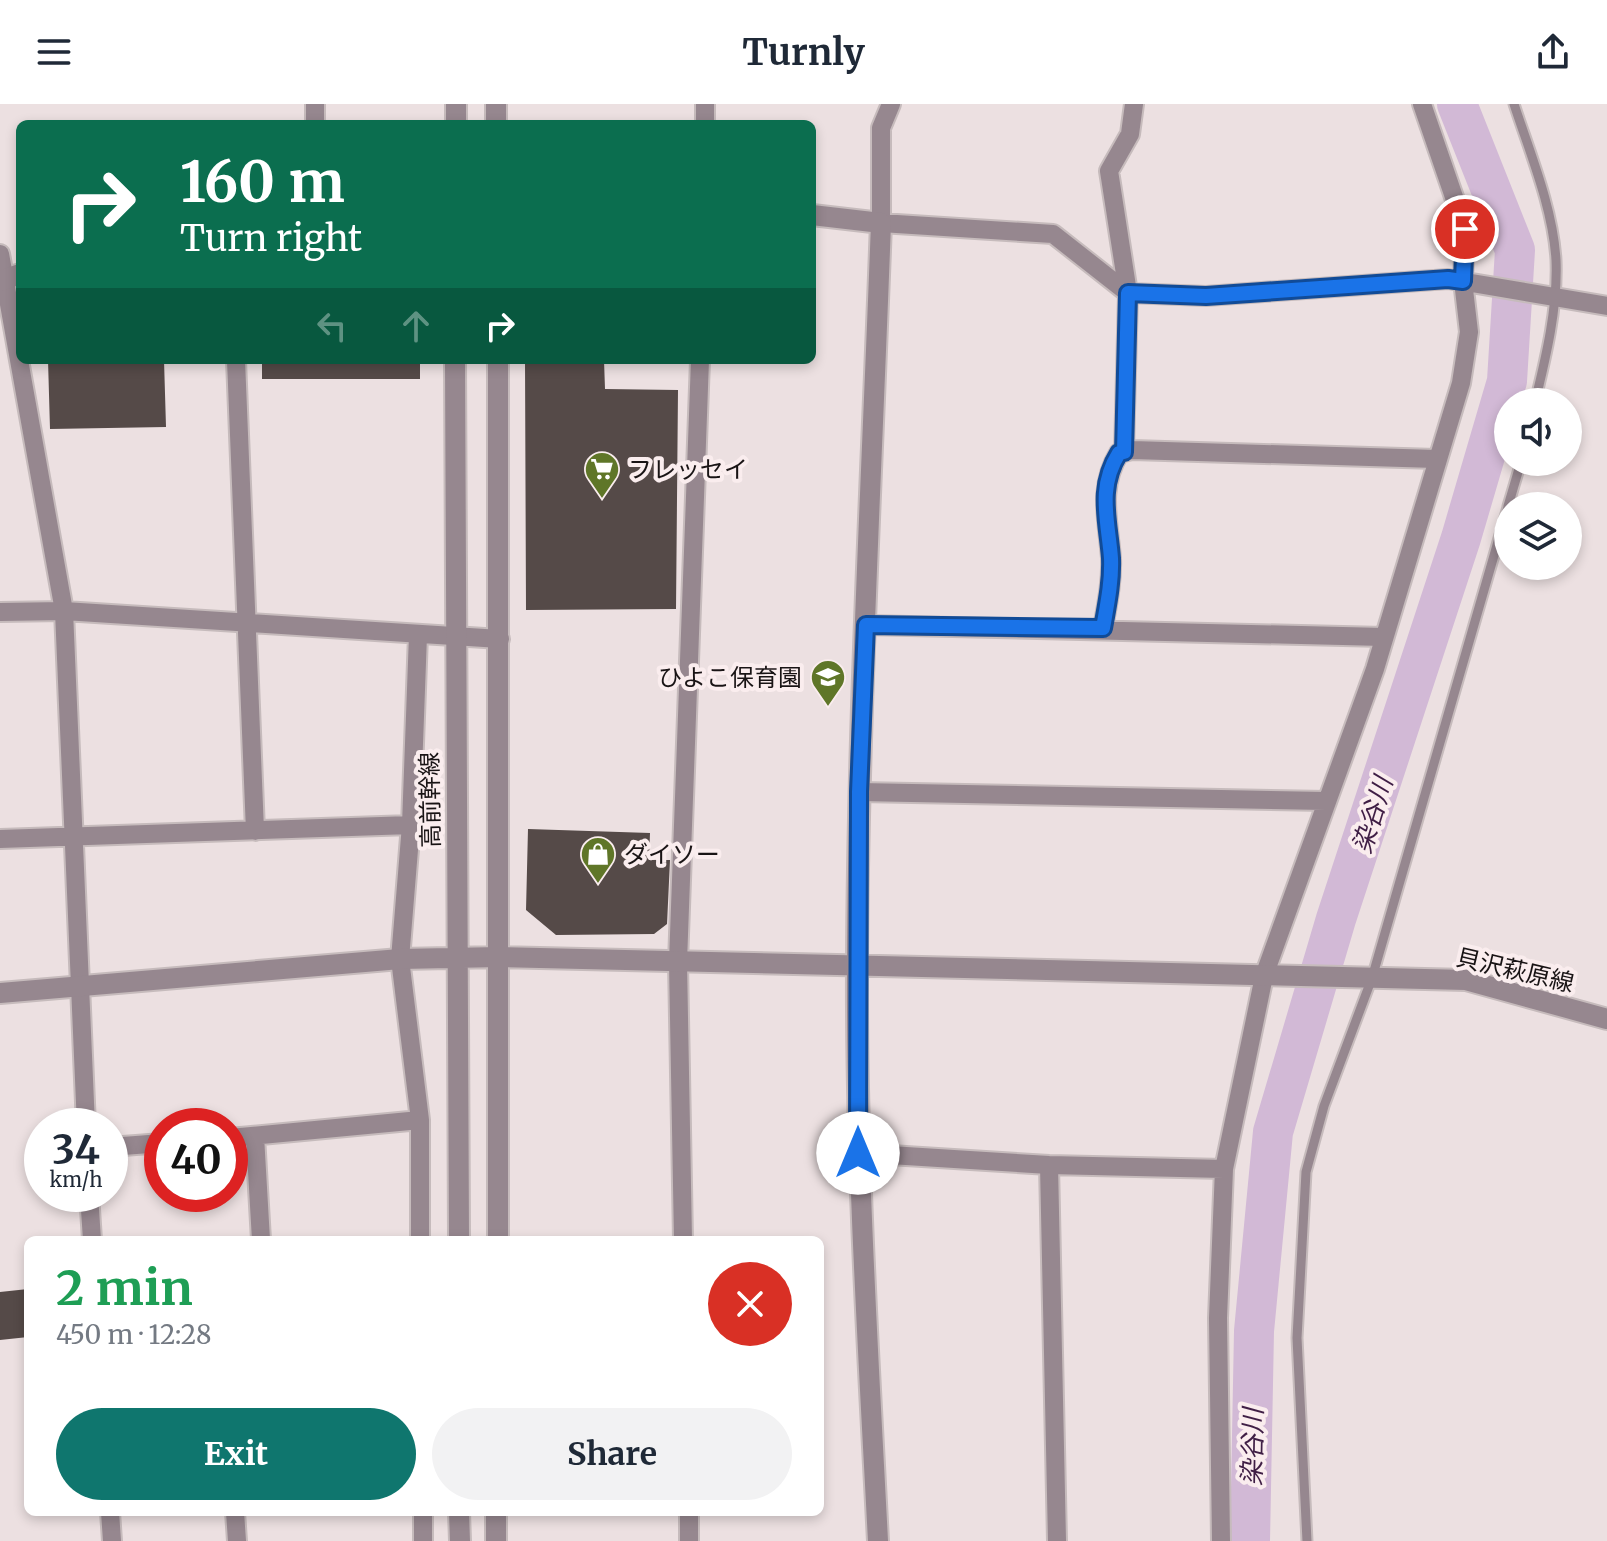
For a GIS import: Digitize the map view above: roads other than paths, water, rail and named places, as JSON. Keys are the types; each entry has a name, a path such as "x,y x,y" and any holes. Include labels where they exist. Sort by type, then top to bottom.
{"street":[{"path":"878,1541 858,1153 857,966 859,792 881,223 881,128 891,104"},
{"path":"1124,452 1128,293 1109,171 1130,134 1134,104"},
{"path":"1221,1541 1218,1318 1224,1169 1269,976 1384,637 1461,383 1469,332 1463,281 1465,229 1422,104"},
{"path":"816,215 881,223 1053,234 1128,293 1206,296 1448,279 1607,306"},
{"path":"0,254 8,279 16,326"},
{"path":"22,364 64,611 71,837 85,1108"},
{"path":"236,364 255,831"},
{"name":"高前幹線","path":"455,364 459,1236"},
{"path":"498,364 498,1236"},
{"path":"683,1236 678,962 700,364"},
{"path":"1103,628 1111,587 1104,497 1107,472 1119,453 1436,459"},
{"path":"0,612 64,611 500,639"},
{"path":"866,625 1103,628 1384,637"},
{"path":"418,635 411,825 400,959 420,1120 420,1236"},
{"path":"859,792 1326,801"},
{"path":"0,839 411,825"},
{"name":"貝沢萩原線","path":"0,993 400,959 500,957 1466,980 1607,1019"},
{"path":"248,1137 420,1120"},
{"path":"255,1136 261,1236"},
{"path":"858,1153 1049,1165 1224,1169"},
{"path":"1049,1165 1057,1541"},
{"path":"90,1212 92,1236"},
{"path":"110,1516 112,1541"},
{"path":"235,1516 237,1541"},
{"path":"423,1516 423,1541"},
{"path":"459,1516 460,1541"},
{"path":"496,1516 496,1541"},
{"path":"689,1516 689,1541"}],"lane":[{"path":"1514,104 1545,204 1556,260 1547,355 1539,388"},
{"path":"1307,1541 1297,1338 1306,1172 1494,554"}],"waterway":[{"name":"染谷川","path":"1250,1541 1254,1331 1273,1132 1336,919 1461,538 1507,381 1515,250 1457,104"}],"place":[{"name":"フレッセイ","path":"602,500"},
{"name":"ひよこ保育園","path":"828,708"},
{"name":"ダイソー","path":"598,885"}]}
